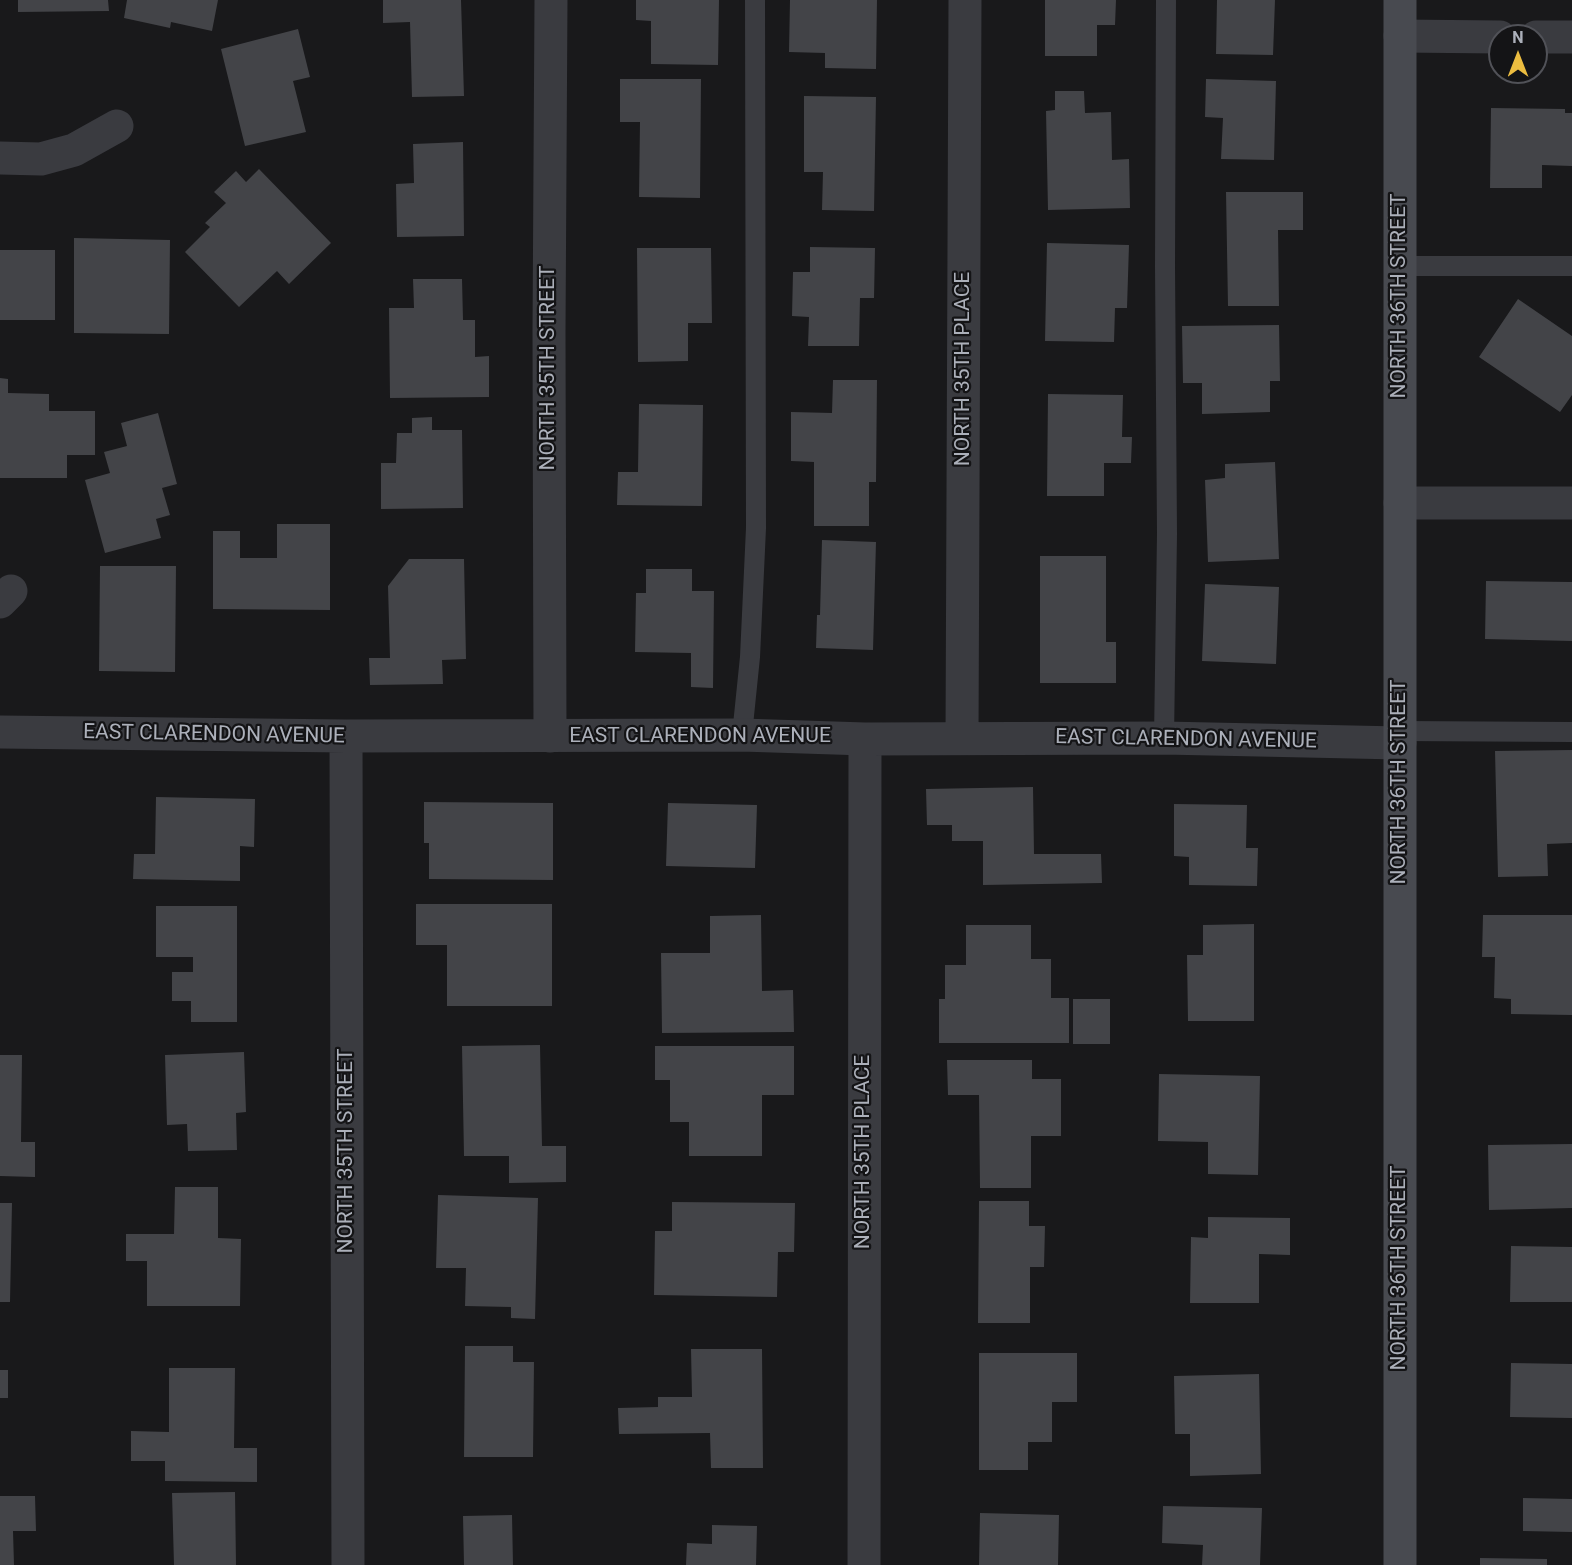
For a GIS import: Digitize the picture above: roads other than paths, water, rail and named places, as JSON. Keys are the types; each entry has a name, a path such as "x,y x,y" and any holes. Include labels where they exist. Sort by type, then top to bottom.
{"main road":[{"name":"NORTH 36TH STREET","path":"1400,0 1400,1565"}],"street":[{"name":"NORTH 35TH STREET","path":"550,0 550,736"},
{"name":"NORTH 35TH PLACE","path":"962,738 965,0"},
{"path":"1400,36 1488,37"},
{"path":"1548,37 1572,37"},
{"path":"0,158 41,159 74,150 117,126"},
{"path":"1400,503 1572,503"},
{"name":"EAST CLARENDON AVENUE","path":"0,732 346,736 742,735 865,739 1400,737"},
{"name":"NORTH 35TH STREET","path":"346,736 348,1565"},
{"name":"NORTH 35TH PLACE","path":"864,1565 865,739"}],"lane":[{"path":"742,735 750,657 756,528 755,0"},
{"path":"1164,738 1167,534 1166,0"},
{"path":"1400,266 1572,266"},
{"path":"1400,737 1572,732"}]}
